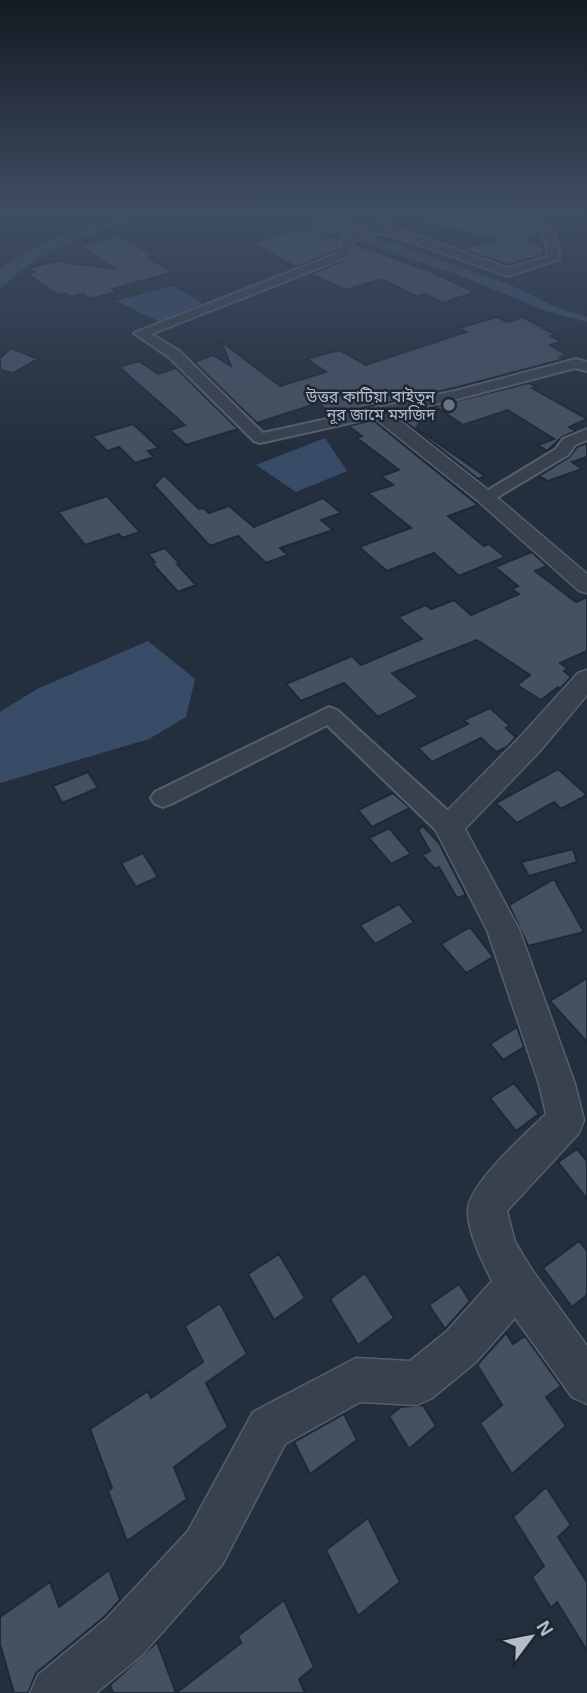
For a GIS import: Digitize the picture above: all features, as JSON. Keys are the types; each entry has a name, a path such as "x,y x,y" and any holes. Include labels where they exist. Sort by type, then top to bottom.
{"street":[{"path":"255,289 141,333 174,354 260,438 461,394 576,363 586,366"},
{"path":"378,412 485,498 587,586"},
{"path":"485,498 562,452 569,442 587,434"},
{"path":"449,827 530,744 587,679"},
{"path":"163,798 329,715 449,827 503,929 557,1084 566,1121 496,1192 487,1209 497,1249 517,1285 587,1382"},
{"path":"56,1693 124,1637 205,1548 269,1428 356,1380 416,1383 461,1347 517,1285"}],"water":[{"path":"162,289 178,289 202,303 160,322 116,301"},
{"path":"492,289 519,289 556,307 587,317 587,322 548,312"},
{"path":"325,438 347,471 296,492 256,465"},
{"path":"148,641 195,679 186,717 149,739 0,783 0,712 37,689"}],"building":[{"path":"49,289 113,289 117,292 91,299 83,294 71,297 65,293 58,295"},
{"path":"402,289 468,289 475,292 443,303 425,294 418,297"},
{"path":"497,317 507,322 523,317 556,335 551,336 561,342 550,345 567,355 560,357 564,359 458,387 333,415 318,403 257,423 194,362 213,355 231,366 221,341 280,386 326,372 307,359 339,350 366,365 466,332 459,328"},
{"path":"11,348 38,359 13,373 0,370 0,358"},
{"path":"139,361 158,374 176,368 238,429 186,445 170,430 185,425 119,367"},
{"path":"529,383 536,387 532,388 587,419 569,427 576,431 562,437 547,451 538,445 554,439 508,410 463,425 435,406"},
{"path":"430,408 416,428 485,476 478,479 397,415"},
{"path":"373,420 478,505 448,516 484,546 489,544 505,557 459,576 434,553 387,571 359,547 411,528 368,493 393,485 381,476 399,470 357,438 362,436 348,426"},
{"path":"133,424 159,448 148,451 154,457 135,463 119,447 107,451 92,436"},
{"path":"587,443 587,457 572,462 582,469 548,481 539,476 569,457 577,447"},
{"path":"164,475 199,509 203,508 209,513 229,506 254,527 323,498 341,513 321,520 333,530 280,548 288,555 266,563 238,536 210,546 154,485"},
{"path":"107,496 140,532 122,538 119,534 85,545 58,512"},
{"path":"165,548 196,585 178,592 152,563 155,562 148,554"},
{"path":"532,552 547,566 535,571 576,602 587,597 587,651 560,663 568,669 564,671 571,677 560,689 558,687 541,700 517,685 530,675 477,640 392,673 419,697 378,717 344,683 301,701 286,684 352,656 361,665 422,639 398,617 426,605 431,609 454,600 471,615 519,594 512,589 518,586 495,567"},
{"path":"490,708 510,726 506,728 516,737 507,747 496,752 481,738 432,762 418,748 468,724 464,720"},
{"path":"558,769 587,795 561,809 554,802 517,823 496,803"},
{"path":"88,772 98,788 62,803 53,786"},
{"path":"393,793 410,808 372,827 358,810"},
{"path":"423,826 439,843 466,895 457,898 439,867 435,869 422,855 430,851 418,830"},
{"path":"389,828 411,854 391,864 369,838"},
{"path":"573,849 577,862 529,876 521,862"},
{"path":"143,853 158,877 136,887 121,863"},
{"path":"554,879 584,932 528,946 509,905"},
{"path":"399,904 414,922 375,944 360,925"},
{"path":"470,927 493,957 466,973 441,944"},
{"path":"587,978 587,1042 550,1001"},
{"path":"517,1027 524,1047 503,1060 490,1044"},
{"path":"514,1083 539,1114 516,1131 490,1098"},
{"path":"577,1149 587,1161 587,1199 558,1162"},
{"path":"579,1241 587,1251 587,1295 572,1307 543,1268"},
{"path":"279,1254 305,1298 274,1320 248,1274"},
{"path":"365,1273 394,1318 358,1345 330,1299"},
{"path":"459,1284 470,1301 445,1329 429,1305"},
{"path":"220,1303 247,1354 206,1383 228,1427 174,1467 187,1499 127,1541 108,1491 112,1488 90,1429 148,1391 151,1398 203,1362 185,1326"},
{"path":"506,1333 513,1344 525,1336 561,1386 546,1397 566,1426 512,1474 480,1423 502,1405 477,1365"},
{"path":"423,1405 436,1426 409,1449 389,1416 401,1407"},
{"path":"344,1414 357,1440 310,1474 294,1442"},
{"path":"546,1487 571,1525 558,1537 587,1582 587,1651 557,1602 551,1608 532,1577 544,1566 513,1517"},
{"path":"368,1518 400,1582 358,1616 326,1550"},
{"path":"109,1570 120,1600 104,1617 36,1673 28,1693 14,1693 0,1644 0,1617 50,1582 59,1607"},
{"path":"284,1600 314,1667 299,1679 305,1693 176,1693 241,1643 238,1636"},
{"path":"157,1642 176,1693 113,1693 110,1685"}],"place":[{"name":"উত্তর কাটিয়া বাইতুন নূর জামে মসজিদ","path":"449,405"}]}
